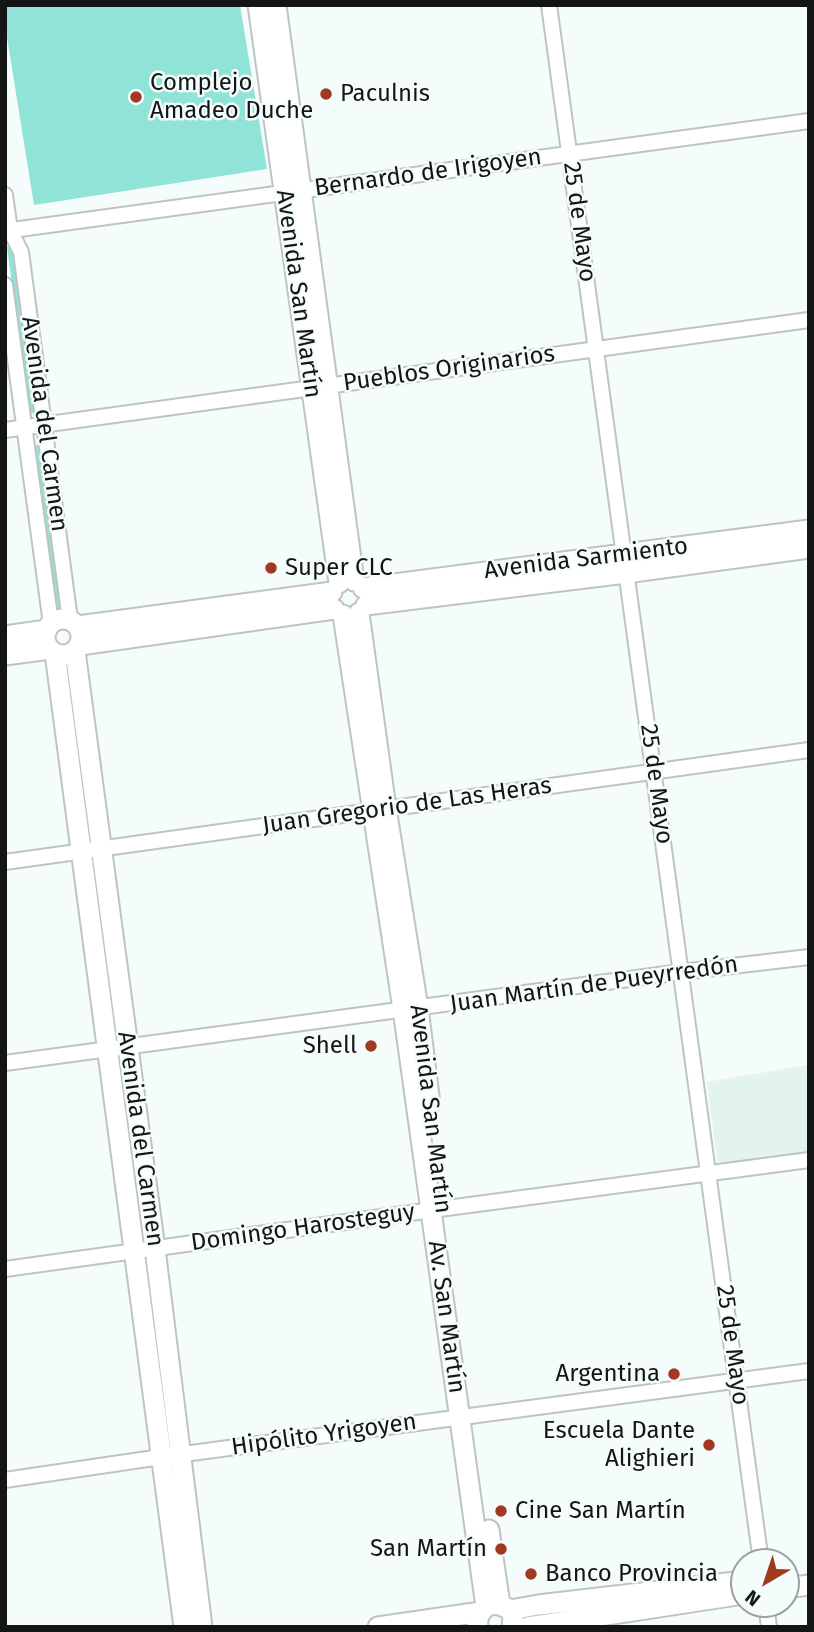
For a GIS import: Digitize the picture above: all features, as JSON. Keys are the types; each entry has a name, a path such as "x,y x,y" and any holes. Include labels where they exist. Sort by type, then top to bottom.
{"main road":[{"name":"Avenida San Martín","path":"258,5 293,192"},
{"name":"Avenida San Martín","path":"276,5 293,192 379,809 410,1009 466,1417 489,1617"},
{"name":"Avenida Sarmiento","path":"625,564 809,530"},
{"name":"Avenida Sarmiento","path":"5,636 63,637 625,564 809,548"},
{"name":"Avenida Sarmiento","path":"5,655 63,637"},
{"name":"Avenida del Carmen","path":"63,637 100,849 155,1248 184,1627"},
{"name":"Avenida del Carmen","path":"63,637 80,851 134,1251 202,1627"},
{"path":"378,1627 489,1617 730,1583"},
{"path":"528,1627 730,1596"}],"street":[{"name":"25 de Mayo","path":"549,5 759,1548"},
{"name":"Bernardo de Irigoyen","path":"7,235 293,192 809,121"},
{"name":"Avenida del Carmen","path":"5,195 7,235 21,251 44,425 63,637"},
{"name":"Avenida del Carmen","path":"5,285 24,427 63,637"},
{"name":"Pueblos Originarios","path":"5,430 809,320"},
{"name":"Juan Gregorio de Las Heras","path":"5,862 809,750"},
{"name":"Juan Martín de Pueyrredón","path":"5,1063 809,957"},
{"name":"Domingo Harosteguy","path":"5,1269 809,1160"},
{"name":"Hipólito Yrigoyen","path":"5,1480 809,1371"}],"shaded area":[{"path":"809,1065 809,1152 718,1165 707,1082"}],"green space":[{"name":"Complejo Amadeo Duche","path":"5,5 240,5 267,169 34,205 5,25"},
{"path":"14,246 36,413 29,414 7,247"},
{"path":"33,445 40,445 62,611 55,612"}],"place":[{"name":"Paculnis","path":"326,94"},
{"name":"Complejo Amadeo Duche","path":"136,97"},
{"name":"Super CLC","path":"271,568"},
{"name":"Shell","path":"371,1046"},
{"name":"Argentina","path":"674,1374"},
{"name":"Escuela Dante Alighieri","path":"709,1445"},
{"name":"Cine San Martín","path":"501,1511"},
{"name":"San Martín","path":"501,1549"},
{"name":"Banco Provincia","path":"531,1574"}]}
